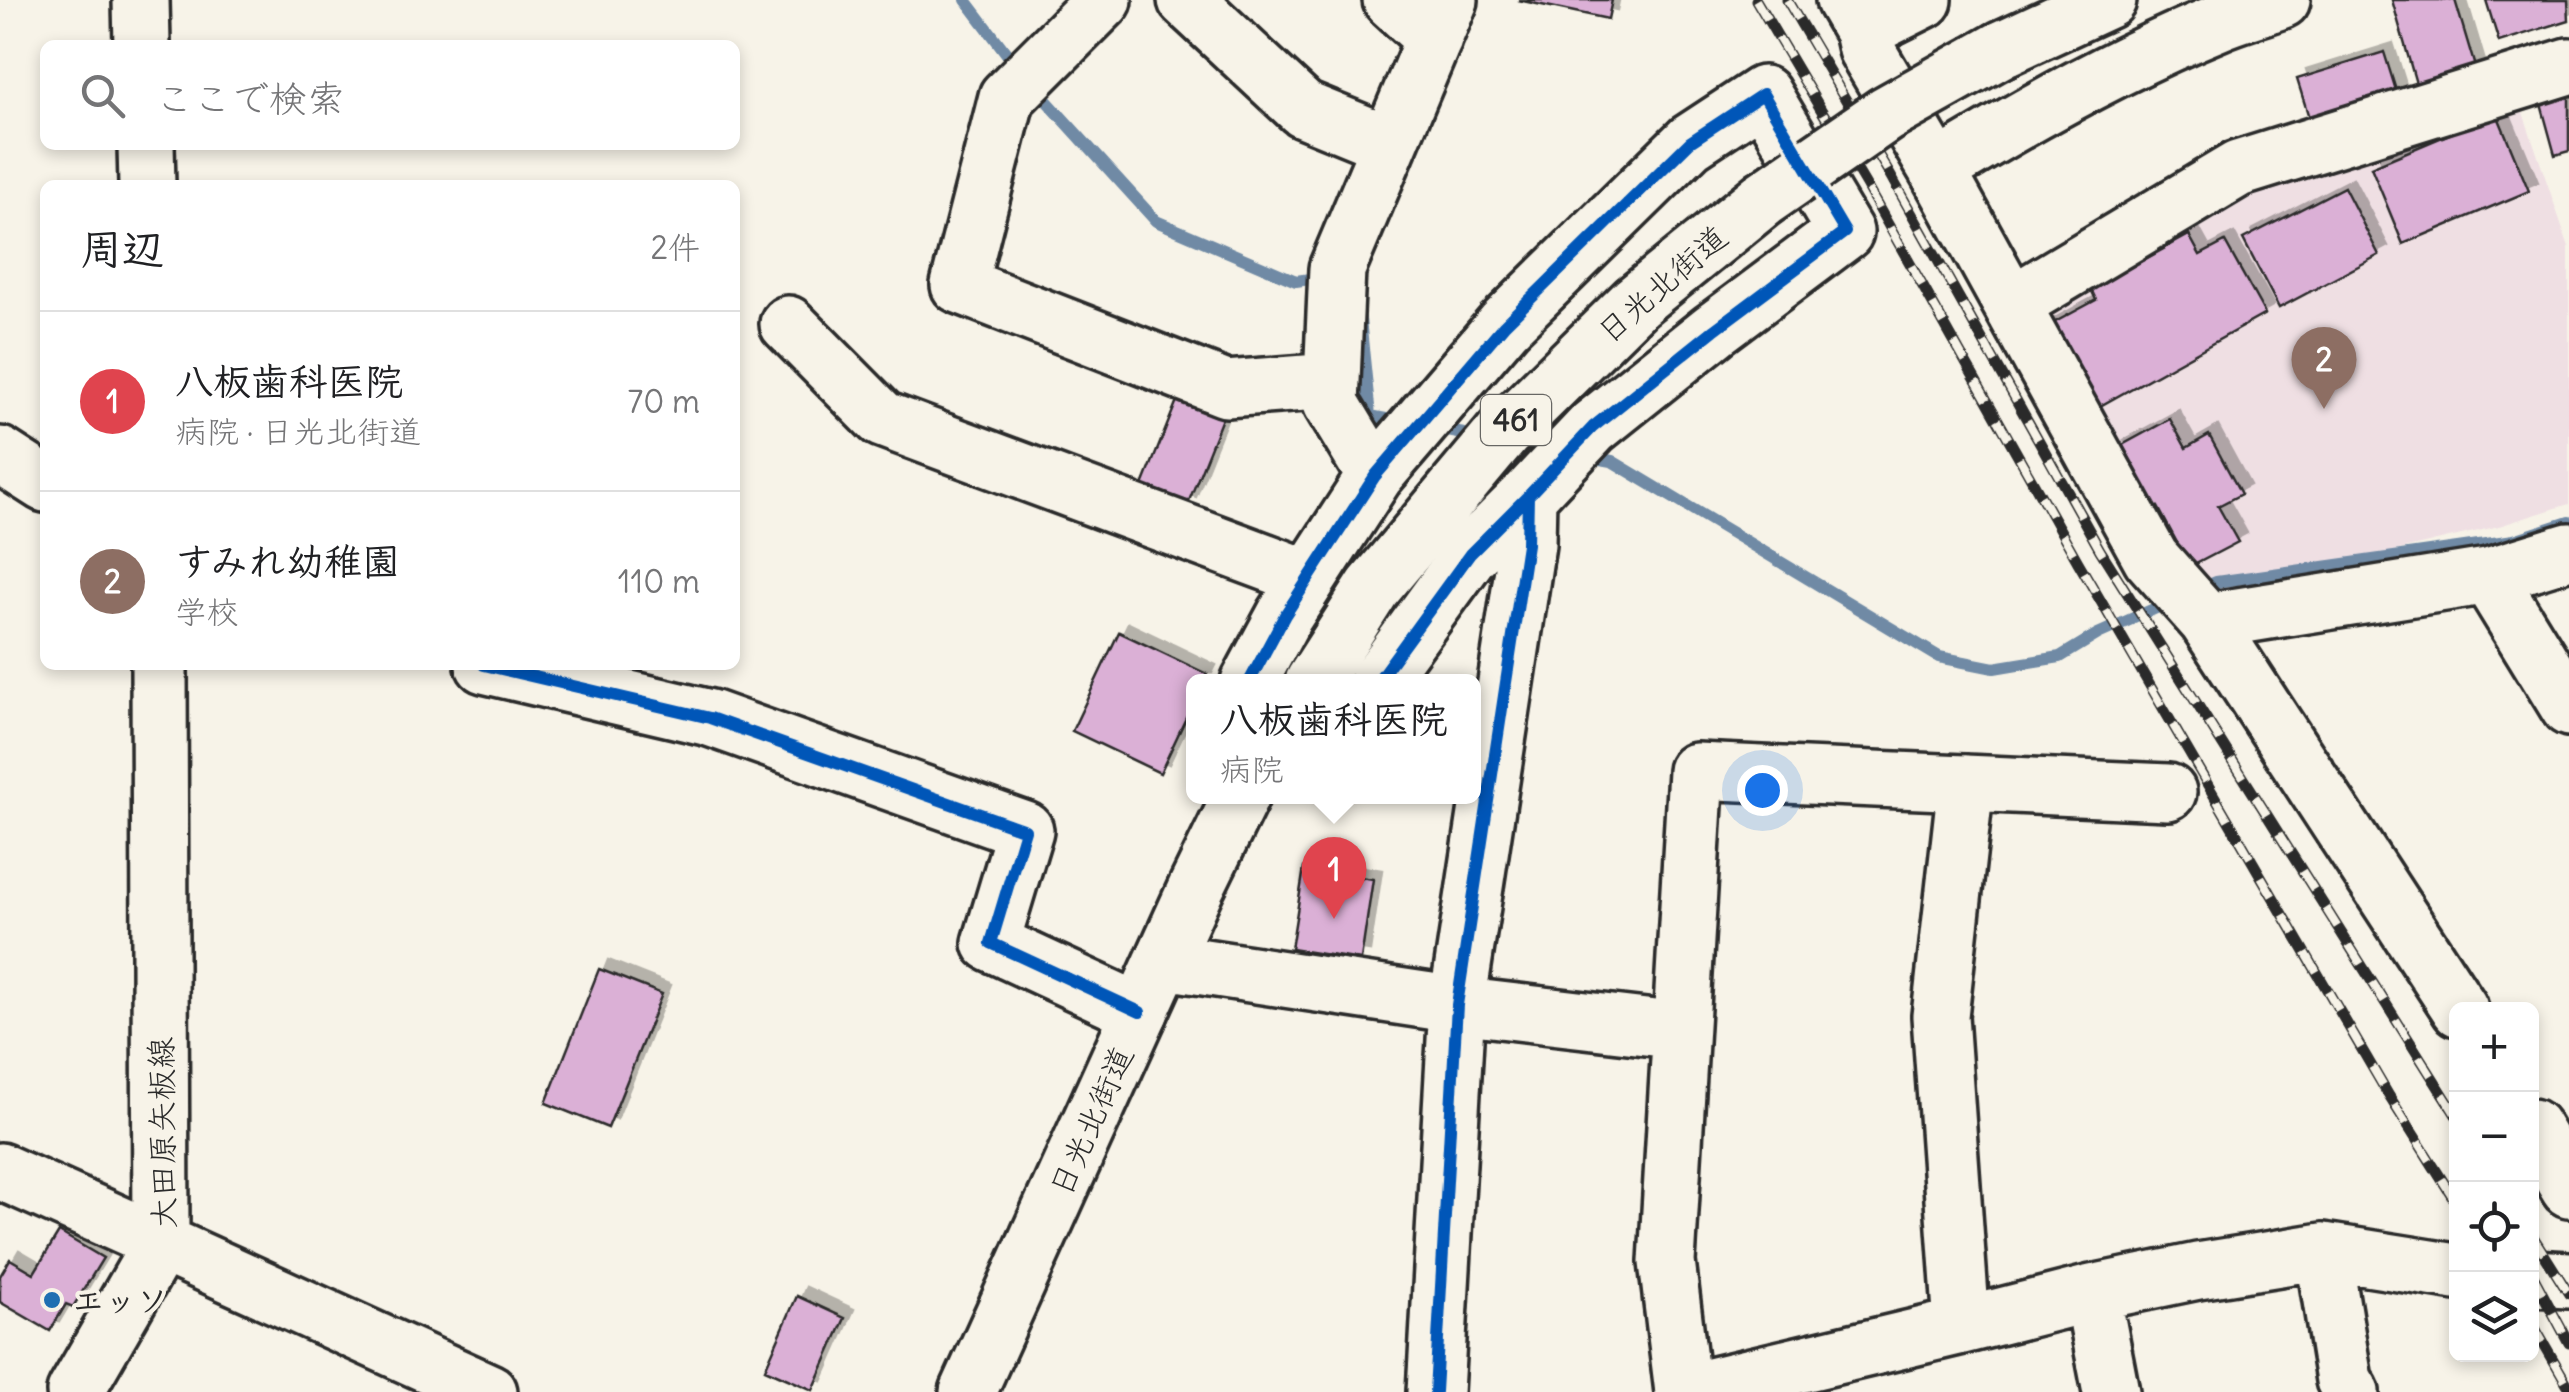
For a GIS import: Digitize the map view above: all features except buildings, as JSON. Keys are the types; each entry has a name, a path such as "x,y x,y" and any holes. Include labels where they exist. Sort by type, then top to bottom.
{"main road":[{"path":"141,0 142,40"},
{"path":"1104,0 1007,97 960,285 1226,389 1332,381"},
{"path":"1186,0 1303,109 1389,144"},
{"path":"1375,476 1331,403 1337,269 1442,20 1391,0"},
{"path":"1924,0 1853,15 1866,49 2151,558 2207,621 2455,1002"},
{"name":"日光北街道","path":"1318,674 1372,588 1502,433 1636,302 1762,199 1886,114 2002,50 2108,0"},
{"path":"1937,170 2007,126 2120,67 2219,22 2282,0"},
{"path":"2012,304 2238,169 2569,66"},
{"path":"1254,674 1375,476 1504,325 1690,142 1763,94 1845,232 1594,426 1470,554 1383,674"},
{"path":"146,150 147,180"},
{"path":"788,324 882,419 1309,578"},
{"path":"0,455 40,481"},
{"path":"1435,1392 1457,1005 1528,544 1528,496"},
{"path":"2207,621 2488,576 2569,551"},
{"path":"2488,576 2569,708"},
{"name":"大田原矢板線","path":"159,670 161,1243 489,1392"},
{"path":"505,670 710,718 1025,830 992,942 1140,1012"},
{"path":"2168,792 1696,771 1667,1262 1684,1392 2092,1293 2323,1251 2449,1271"},
{"path":"1962,1326 1940,1016 1966,783"},
{"name":"日光北街道","path":"968,1392 1238,804"},
{"path":"1164,961 1457,1005 1680,1031"},
{"path":"2539,1139 2569,1189"},
{"path":"0,1171 161,1243 75,1392"},
{"path":"2323,1251 2344,1380 2351,1392"},
{"path":"2539,1278 2569,1280"},
{"path":"2092,1293 2111,1392"},
{"path":"1867,1392 1890,1343"}],"shaded area":[{"path":"2517,95 2569,247 2569,504 2499,526 2211,595 2163,554 2025,313 2247,184"}],"waterway":[{"path":"966,0 1019,70"},
{"path":"1035,88 1156,221 1296,281 1324,277"},
{"path":"1360,319 1370,416 1402,422"},
{"path":"1436,429 1481,437"},
{"path":"1584,456 1612,461 1939,657 1994,668 2060,657 2098,634 2174,600"},
{"path":"2197,590 2216,582 2514,540 2569,522"}],"railway":[{"path":"1756,0 1867,187 2078,562 2389,1096 2449,1191"},
{"path":"1787,0 1889,173 2100,550 2449,1104"},
{"path":"2539,1246 2569,1294"},
{"path":"2539,1287 2569,1343"},
{"path":"2539,1335 2569,1387"}],"cycle path":[{"path":"1253,674 1285,615 1375,476 1504,325 1690,142 1763,94 1845,232 1593,427 1470,554 1383,674"},
{"path":"1435,1392 1457,1005 1527,544 1528,496"},
{"path":"505,670 710,718 1025,830 991,943 1140,1012"}],"place":[{"name":"すみれ幼稚園","path":"2324,409"},
{"name":"八板歯科医院","path":"1334,919"},
{"name":"エッソ","path":"52,1300"}]}
